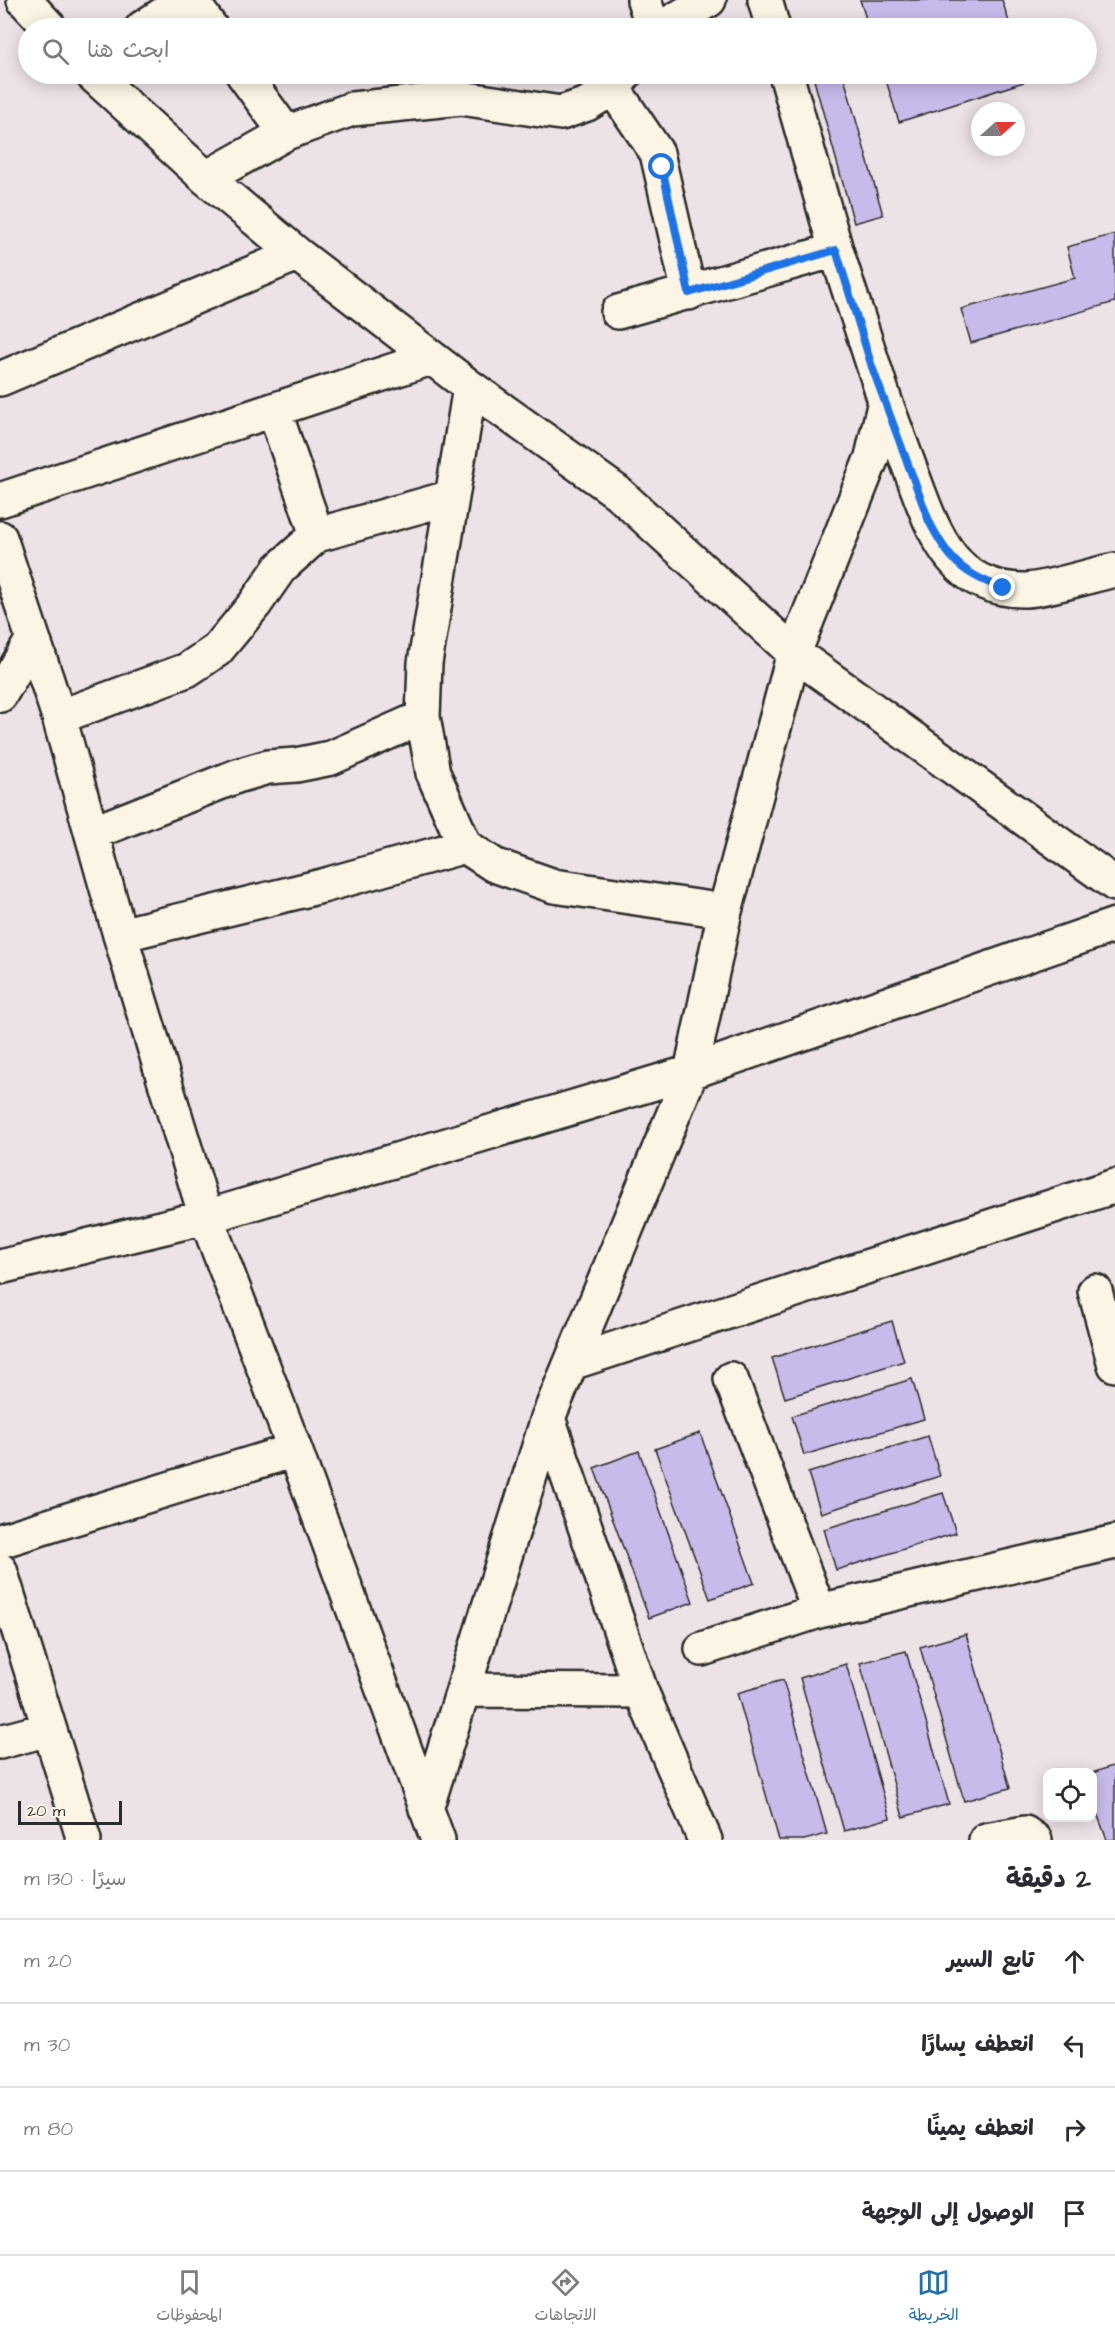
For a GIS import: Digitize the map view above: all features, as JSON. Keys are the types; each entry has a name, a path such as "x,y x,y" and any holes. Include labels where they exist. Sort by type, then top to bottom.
{"street":[{"path":"0,8 12,0"},
{"path":"24,0 41,18"},
{"path":"157,18 185,0"},
{"path":"191,0 204,18"},
{"path":"644,0 650,18"},
{"path":"678,18 709,0"},
{"path":"765,0 770,18"},
{"path":"103,84 206,178 297,254 431,358 617,492 794,653 1115,884"},
{"path":"250,84 286,133"},
{"path":"206,178 286,133 352,109 461,98 561,113 587,104 616,84"},
{"path":"622,84 657,153 689,293"},
{"path":"789,84 836,250 885,401 929,521 940,544 956,565 978,580 1003,588 1028,590 1115,570"},
{"path":"618,312 836,250"},
{"path":"0,379 297,254"},
{"path":"0,500 431,358"},
{"path":"470,387 425,663 423,717 433,773 465,846 494,865 554,886 725,911"},
{"path":"426,1809 549,1418 691,1072 725,911 794,653 872,457 885,401"},
{"path":"274,410 317,535"},
{"path":"59,717 187,670 217,650 255,604 280,568 317,535 452,497"},
{"path":"0,538 59,717 120,935 206,1216 295,1450 438,1840"},
{"path":"0,694 33,639"},
{"path":"92,833 237,776 268,767 325,760 423,717"},
{"path":"120,935 322,886 465,846"},
{"path":"0,1268 206,1216 691,1072 1115,925"},
{"path":"571,1363 1115,1186"},
{"path":"1095,1291 1115,1365"},
{"path":"731,1379 819,1611"},
{"path":"549,1418 641,1691 705,1840"},
{"path":"0,1541 295,1450"},
{"path":"702,1649 819,1611 1115,1542"},
{"path":"0,1570 84,1840"},
{"path":"464,1690 641,1691"},
{"path":"0,1742 49,1729"},
{"path":"986,1840 1025,1833 1035,1840"}],"building":[{"path":"860,0 1002,0 1008,18 866,18"},
{"path":"815,84 846,84 883,215 854,223"},
{"path":"887,84 1018,84 899,122"},
{"path":"1115,234 1115,302 971,343 961,309 1075,278 1067,247"},
{"path":"892,1321 904,1361 785,1398 772,1358"},
{"path":"912,1379 924,1419 804,1455 792,1416"},
{"path":"700,1433 754,1583 710,1599 655,1449"},
{"path":"928,1436 940,1476 821,1513 808,1473"},
{"path":"639,1451 693,1602 649,1618 594,1468"},
{"path":"943,1493 956,1533 836,1570 824,1529"},
{"path":"966,1634 1010,1788 964,1801 920,1647"},
{"path":"906,1651 949,1804 903,1817 860,1663"},
{"path":"846,1664 890,1818 844,1831 800,1678"},
{"path":"783,1680 827,1834 804,1840 779,1840 737,1693"},
{"path":"1115,1765 1115,1840 1107,1840 1097,1813 1097,1771"}],"route":[{"path":"662,167 689,293 836,250 872,367 929,521 940,544 956,565 978,580 1003,588"}]}
